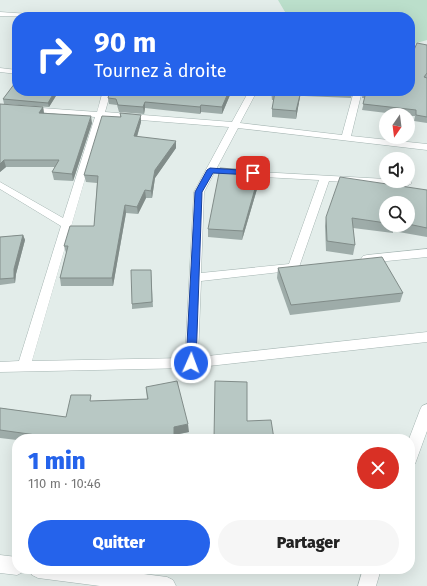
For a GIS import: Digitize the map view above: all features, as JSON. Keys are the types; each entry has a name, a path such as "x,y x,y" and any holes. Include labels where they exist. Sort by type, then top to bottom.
{"street":[{"path":"0,14 12,15"},
{"path":"8,71 12,67"},
{"path":"0,70 12,71"},
{"path":"24,367 100,115 108,96"},
{"path":"191,363 198,192 214,171 250,96"},
{"path":"346,138 357,96"},
{"path":"0,107 235,125 427,147"},
{"path":"233,172 379,181"},
{"path":"294,267 325,178"},
{"path":"0,185 66,225"},
{"path":"357,260 427,253"},
{"path":"195,278 310,265"},
{"path":"0,367 191,363 427,337"},
{"path":"415,445 427,410"},
{"path":"0,564 12,565"},
{"path":"76,574 167,586"},
{"path":"366,586 370,574"}],"green space":[{"path":"278,0 427,0 427,40 415,44 415,12 285,12"}],"building":[{"path":"417,43 427,45 427,73 424,77 427,78 427,117 416,115 415,108 398,108 363,104 365,96 415,96 415,48"},
{"path":"12,87 12,96 52,96 48,103 3,99"},
{"path":"109,96 227,96 222,107 201,105 200,107 145,102 143,107 118,105 116,99 108,98"},
{"path":"274,96 300,96 296,111 272,109"},
{"path":"0,104 43,107 39,113 91,116 72,174 52,172 59,160 4,160 0,164"},
{"path":"120,113 141,115 134,136 176,141 155,170 151,191 145,190 137,207 125,205 112,278 60,278 68,246 64,246 70,226 94,226 98,176 84,175 102,116 121,117"},
{"path":"220,168 260,171 243,231 208,229"},
{"path":"340,177 379,183 379,188 414,188 427,190 427,228 415,225 415,196 379,196 379,222 352,218 355,245 327,241 326,217"},
{"path":"23,235 14,269 14,278 0,279 0,237"},
{"path":"382,257 403,293 291,305 278,268"},
{"path":"131,270 151,270 152,302 132,304"},
{"path":"177,381 188,424 174,427 174,434 29,434 0,430 0,408 66,417 71,395 91,395 90,401 148,399 146,387"},
{"path":"215,381 247,382 247,421 271,420 273,434 214,434"}],"route":[{"path":"191,363 198,192 210,170 253,173"}]}
